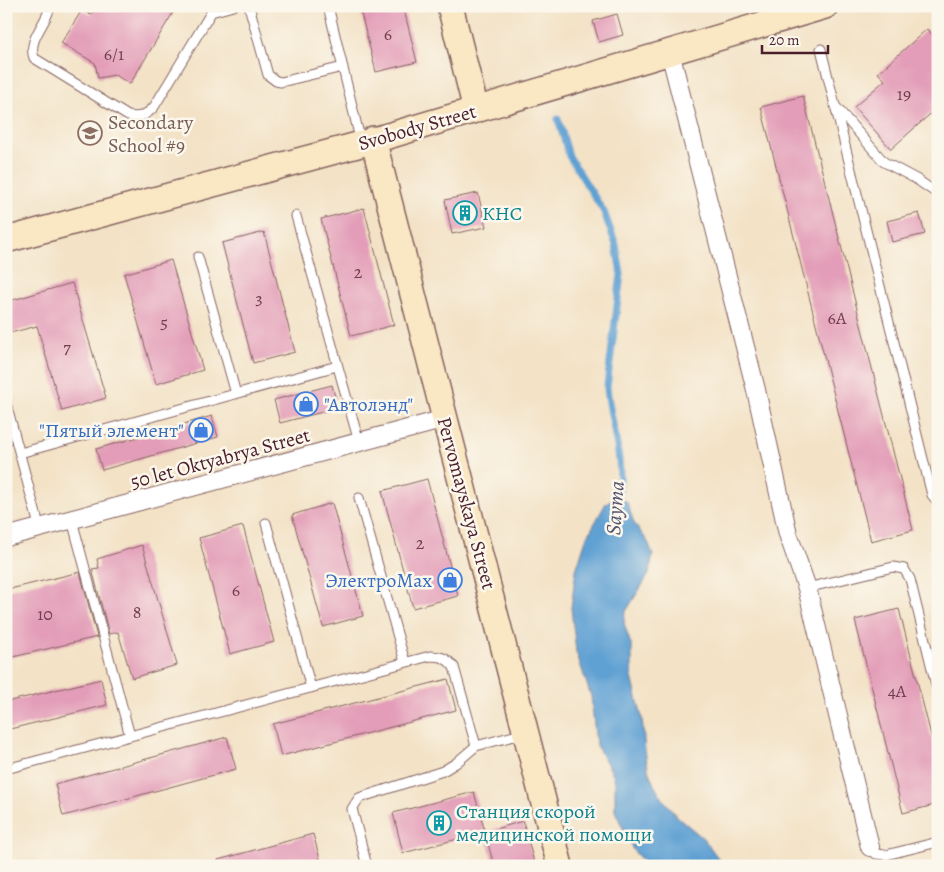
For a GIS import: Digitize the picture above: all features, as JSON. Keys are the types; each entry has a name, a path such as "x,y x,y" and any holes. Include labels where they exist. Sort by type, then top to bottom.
{"street":[{"name":"Svobody Street","path":"6,240 367,142 825,6"},
{"path":"453,7 476,110"},
{"path":"670,52 756,390 788,534 807,588 870,847"},
{"name":"Pervomayskaya Street","path":"367,142 445,419 560,866"},
{"name":"50 let Oktyabrya Street","path":"6,537 445,419"}],"lane":[{"path":"50,6 49,14 32,45 34,58 128,116 138,118 147,115 154,107 213,9 234,6"},
{"path":"249,6 268,75 271,79 281,82 343,67"},
{"path":"328,6 343,67 367,142"},
{"path":"821,48 932,495 938,502"},
{"path":"835,106 884,162 916,179 938,194"},
{"path":"296,216 358,442"},
{"path":"198,257 236,394"},
{"path":"20,453 337,366"},
{"path":"6,404 40,528"},
{"path":"359,498 405,662"},
{"path":"72,520 130,736"},
{"path":"266,523 311,688"},
{"path":"807,588 893,566 904,570 910,579 938,693"},
{"path":"6,769 430,656 439,656 448,660 454,666 476,746"},
{"path":"367,866 352,809 360,798 443,771 476,746 526,733"},
{"path":"870,847 876,854 886,855 938,842"}],"water":[{"path":"617,496 627,502 634,523 648,542 653,555 649,574 625,613 624,623 632,648 632,677 642,718 648,769 654,785 665,802 678,817 704,839 724,866 647,866 633,850 615,811 615,782 613,774 596,745 591,696 576,652 571,608 576,570 586,539 606,503"}],"building":[{"path":"96,6 177,6 130,84 115,75 98,78 95,63 61,43 82,10 91,15"},
{"path":"359,6 403,6 417,62 376,72"},
{"path":"617,14 623,35 599,42 593,21"},
{"path":"927,29 938,41 938,107 891,149 854,107 885,80 878,73"},
{"path":"803,96 913,530 871,541 761,107"},
{"name":"КНС","path":"478,193 486,227 452,234 445,200"},
{"path":"364,208 394,325 351,336 321,219"},
{"path":"919,213 925,234 892,242 887,221"},
{"path":"264,232 295,352 253,363 222,243"},
{"path":"171,260 203,370 156,384 124,274"},
{"path":"72,283 106,398 62,411 37,326 6,334 6,302"},
{"name":"\"Автолэнд\"","path":"332,385 338,408 280,423 274,400"},
{"path":"212,416 218,437 102,470 96,449"},
{"path":"427,479 458,596 413,608 382,491"},
{"path":"332,503 363,616 323,627 292,515"},
{"path":"243,526 274,642 230,654 199,538"},
{"path":"142,545 177,665 132,678 118,632 109,634 92,569 99,568 97,559"},
{"path":"80,572 97,637 9,658 6,647 6,590"},
{"path":"899,609 938,763 938,804 903,813 855,620"},
{"path":"101,679 107,705 10,729 6,702"},
{"path":"448,679 456,710 281,756 273,724"},
{"path":"227,737 236,769 63,816 55,784"},
{"name":"Станция скорой медицинской помощи","path":"474,792 485,832 403,853 393,813"},
{"path":"523,821 535,866 494,866 485,832"},
{"path":"313,834 322,866 218,866 218,860"}],"waterway":[{"name":"Sayma","path":"558,119 569,156 604,212 616,245 621,274 607,387 619,458 620,485 617,496"}],"place":[{"name":"Secondary School #9","path":"90,133"},
{"name":"КНС","path":"465,213"},
{"name":"\"Автолэнд\"","path":"306,404"},
{"name":"\"Пятый элемент\"","path":"201,430"},
{"name":"ЭлектроMax","path":"450,580"},
{"name":"Станция скорой медицинской помощи","path":"439,823"}]}
